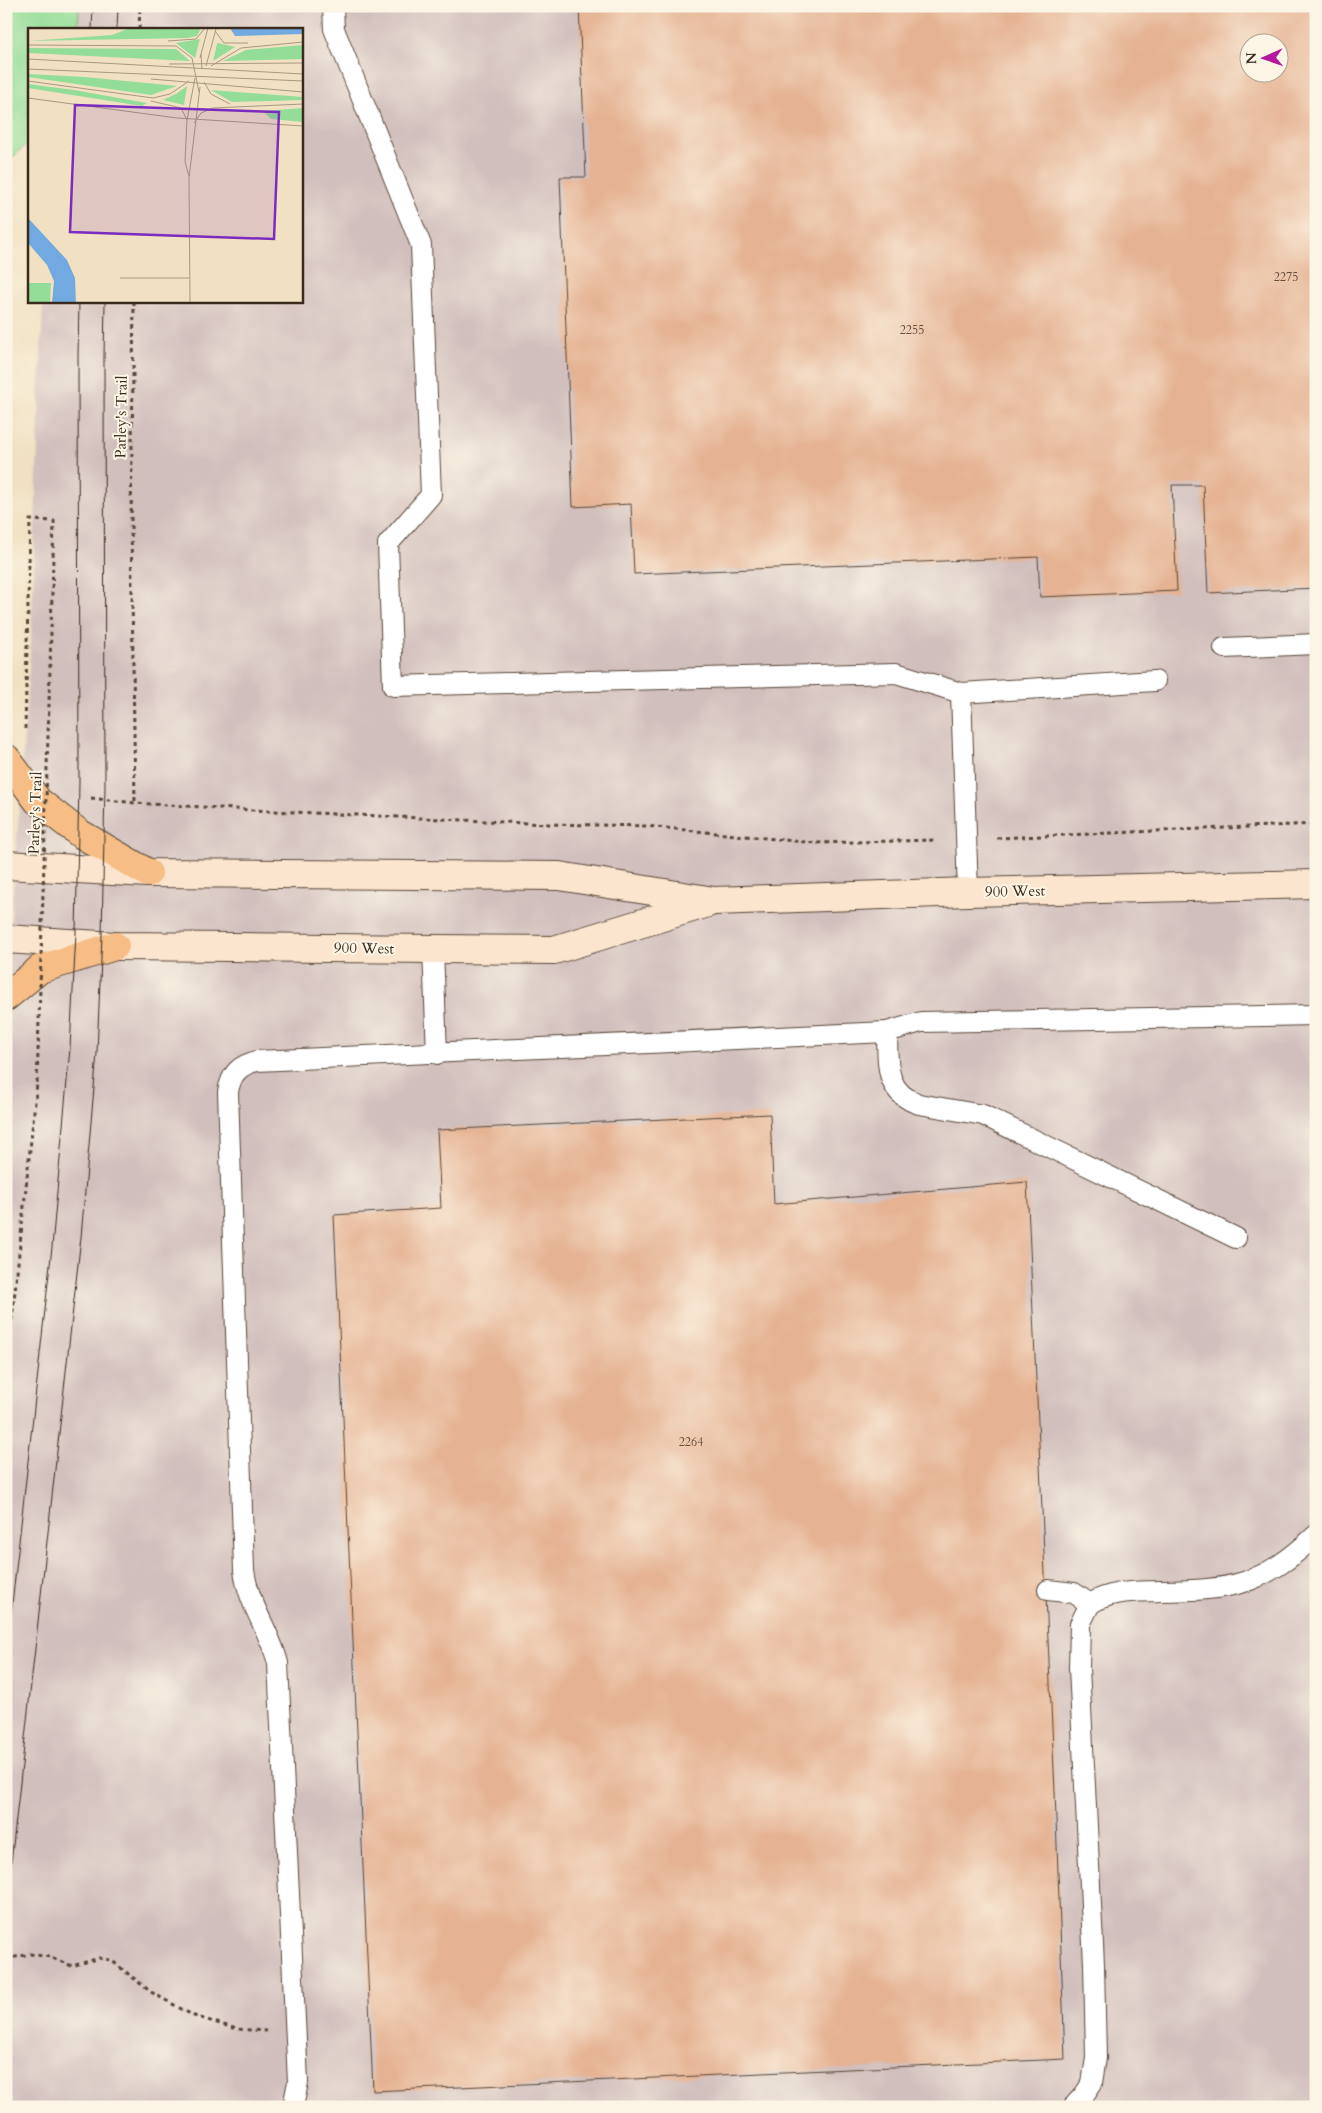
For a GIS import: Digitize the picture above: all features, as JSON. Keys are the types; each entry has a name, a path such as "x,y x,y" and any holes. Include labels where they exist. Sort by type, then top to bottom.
{"highway":[{"path":"6,758 38,801 79,833 148,873"},
{"path":"6,997 40,969 115,946"}],"main road":[{"name":"900 West","path":"6,865 148,873 559,876 714,902 968,892 1316,884"},
{"name":"900 West","path":"6,939 115,946 554,950 714,902"}],"lane":[{"path":"334,6 334,29 420,245 431,495 388,544 393,686 896,673 961,693 1155,680"},
{"path":"1224,648 1316,644"},
{"path":"961,693 968,892"},
{"path":"433,949 437,1054"},
{"path":"293,2107 298,2082 278,1663 269,1634 249,1594 244,1570 228,1092 234,1073 240,1067 257,1061 886,1032 921,1022 1316,1015"},
{"path":"886,1032 891,1078 900,1095 908,1101 983,1114 1236,1238"},
{"path":"1084,2103 1092,2083 1096,2058 1094,1964 1079,1668 1080,1624 1090,1604 1112,1593 1202,1590 1248,1582 1288,1559 1316,1535"},
{"path":"1048,1590 1074,1593 1090,1604"}],"path":[{"path":"139,28 140,6"},
{"name":"Parley's Trail","path":"134,302 131,521 135,803"},
{"name":"Parley's Trail","path":"6,1376 37,1083 54,521 30,520 25,732"},
{"path":"87,798 135,803 547,824 646,826 815,843 966,839 1316,824"},
{"path":"6,1959 30,1954 50,1957 72,1966 93,1959 105,1958 111,1960 150,1992 194,2016 237,2029 296,2032"}],"shaded area":[{"path":"54,6 1316,6 1316,2107 6,2107 6,991 31,639 43,302 302,302 302,28 53,28"}],"green space":[{"path":"6,6 79,6 78,28 28,28 28,143 14,156 6,158"}],"building":[{"path":"579,6 1316,6 1316,485 1312,485 1316,547 1316,588 1208,593 1203,485 1172,485 1177,591 1040,597 1038,557 634,574 631,504 573,507 560,177 586,177"},
{"path":"770,1114 774,1204 1027,1182 1055,1792 1065,2059 373,2091 334,1215 441,1208 437,1130"}],"tram line":[{"path":"92,28 93,6"},
{"path":"117,28 118,6"},
{"path":"6,1658 52,1247 70,1048 76,933 79,782 79,302"},
{"path":"6,1908 81,1237 97,1053 105,785 105,302"}]}
